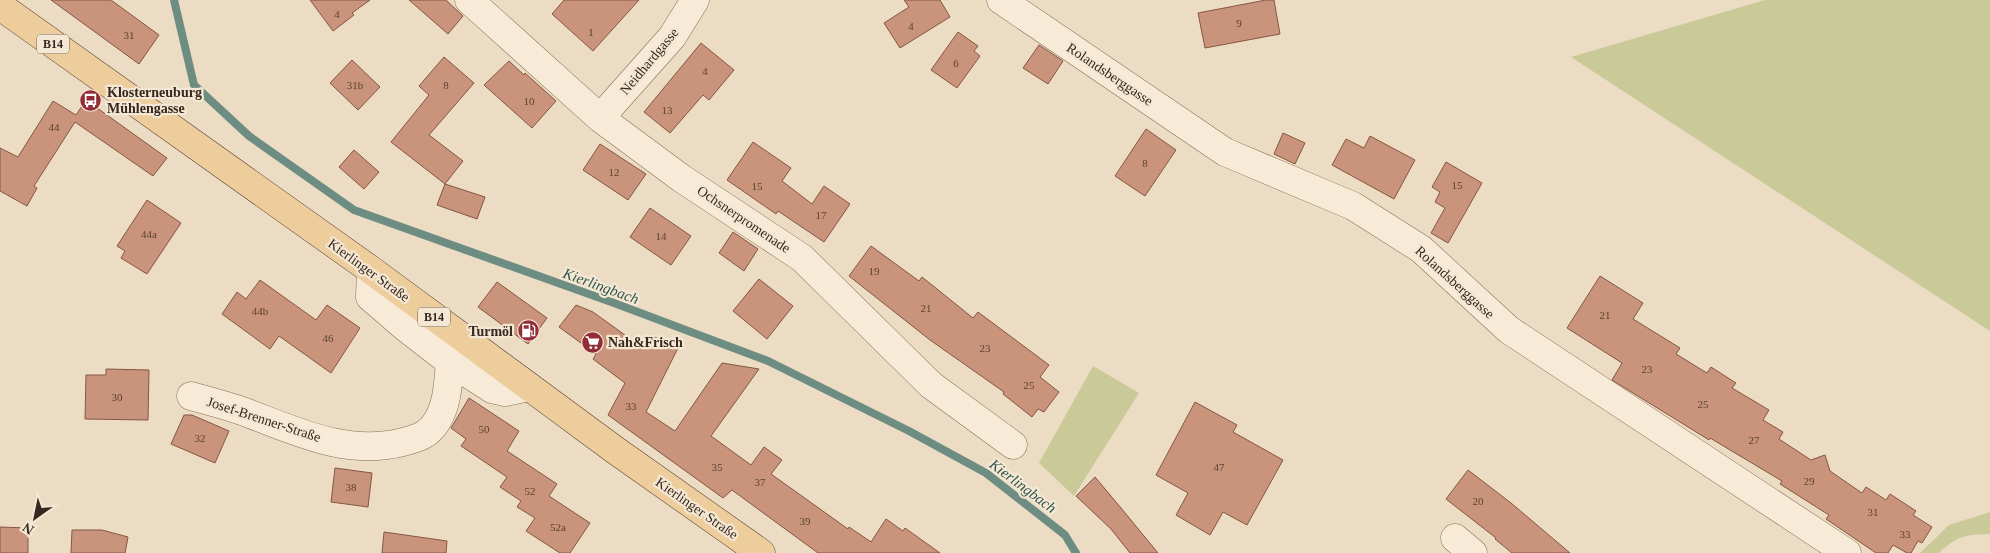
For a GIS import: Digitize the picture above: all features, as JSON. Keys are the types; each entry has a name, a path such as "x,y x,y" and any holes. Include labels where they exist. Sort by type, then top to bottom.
{"main road":[{"name":"Kierlinger Straße","path":"0,6 370,270 615,450 761,553"}],"street":[{"name":"Ochsnerpromenade","path":"468,0 600,118 681,178 802,258 931,385 1013,445"},
{"name":"Neidhardgasse","path":"600,118 672,37 695,0"},
{"name":"Rolandsberggasse","path":"1001,0 1225,152 1353,206 1421,249 1509,330 1847,553"},
{"path":"370,270 370,296 406,328 450,362 492,389 505,392 529,386"},
{"name":"Josef-Brenner-Straße","path":"191,396 241,410 298,434 351,446 384,447 423,437 436,422 445,405 450,362"}],"green space":[{"path":"1765,0 1990,0 1990,331 1571,57"},
{"path":"1093,366 1139,393 1074,496 1039,463"},
{"path":"1990,512 1990,534 1962,537 1939,553 1920,553 1949,525"}],"building":[{"path":"51,0 111,0 159,35 139,64"},
{"path":"310,0 370,0 352,13 354,15 333,31"},
{"path":"409,0 446,0 463,16 448,34"},
{"path":"564,0 639,0 593,51 552,14"},
{"path":"904,0 940,0 950,17 900,48 884,23 909,7"},
{"path":"1274,0 1280,34 1205,48 1198,13"},
{"path":"958,32 978,46 974,51 980,56 957,88 931,70"},
{"path":"701,43 734,70 709,100 703,95 670,133 644,112"},
{"path":"1039,45 1063,61 1048,84 1023,68"},
{"path":"444,57 474,83 429,135 463,161 445,184 391,142 429,95 419,86"},
{"path":"352,60 380,87 358,110 330,83"},
{"path":"509,61 556,101 532,128 484,85"},
{"path":"86,100 167,158 153,176 75,122 34,186 37,188 27,206 0,191 0,148 18,157 53,101 76,115"},
{"path":"1146,129 1176,150 1145,196 1115,176"},
{"path":"1283,133 1305,143 1295,164 1274,154"},
{"path":"1370,136 1415,160 1394,199 1332,165 1346,139 1364,148"},
{"path":"753,142 791,168 782,181 812,204 824,186 850,204 824,242 778,211 776,214 727,180"},
{"path":"600,144 646,174 628,200 583,170"},
{"path":"354,150 379,172 364,189 339,167"},
{"path":"1446,162 1482,183 1448,243 1431,233 1445,208 1435,202 1440,192 1432,187"},
{"path":"445,184 485,197 477,219 437,205"},
{"path":"147,200 181,223 147,274 121,258 125,251 117,246"},
{"path":"650,208 691,236 671,265 630,237"},
{"path":"733,232 758,249 744,271 719,253"},
{"path":"871,246 919,281 922,277 973,318 978,312 1049,365 1040,377 1059,392 1044,412 1038,409 1032,417 1003,394 1004,392 930,340 849,276"},
{"path":"1600,276 1643,303 1633,319 1680,348 1676,354 1707,373 1711,367 1736,383 1732,388 1769,410 1763,420 1783,432 1779,439 1811,460 1825,455 1830,471 1862,493 1866,487 1886,500 1890,494 1916,511 1913,515 1932,527 1922,543 1918,541 1911,553 1907,553 1893,545 1888,553 1876,553 1826,519 1829,515 1780,484 1782,481 1710,438 1709,440 1612,380 1622,363 1567,328"},
{"path":"759,279 793,306 767,339 733,311"},
{"path":"260,280 316,320 327,305 360,328 331,373 279,336 270,349 222,314 237,292 246,299"},
{"path":"497,282 547,318 528,344 478,307"},
{"path":"576,305 593,312 643,348 650,335 678,348 646,412 675,431 722,363 759,369 711,436 751,465 764,447 782,460 771,474 848,529 849,527 871,542 886,519 903,531 905,528 940,553 818,553 732,490 723,498 608,415 625,383 593,359 596,354 559,327"},
{"path":"106,369 149,370 148,420 85,419 86,375 106,375"},
{"path":"469,398 519,431 507,451 557,484 549,496 590,523 570,553 560,553 526,531 535,518 517,507 521,501 500,487 507,477 461,446 466,439 451,428"},
{"path":"1195,402 1237,425 1233,432 1283,460 1247,525 1223,512 1210,535 1176,515 1188,493 1156,475"},
{"path":"184,415 192,415 229,431 215,463 171,444"},
{"path":"335,468 372,473 368,507 331,502"},
{"path":"1468,470 1511,503 1570,553 1512,553 1446,499"},
{"path":"1095,477 1158,553 1130,553 1111,529 1076,496"},
{"path":"0,527 28,528 28,553 0,553"},
{"path":"72,530 102,530 128,537 125,553 71,553"},
{"path":"384,532 447,541 446,553 382,553"}],"waterway":[{"name":"Kierlingbach","path":"174,0 194,85 249,136 354,210 614,303 768,361 909,431 986,473 1065,535 1076,553"}],"place":[{"name":"Klosterneuburg Mühlengasse","path":"91,100"},
{"name":"Turmöl","path":"529,331"},
{"name":"Nah&Frisch","path":"592,342"}]}
